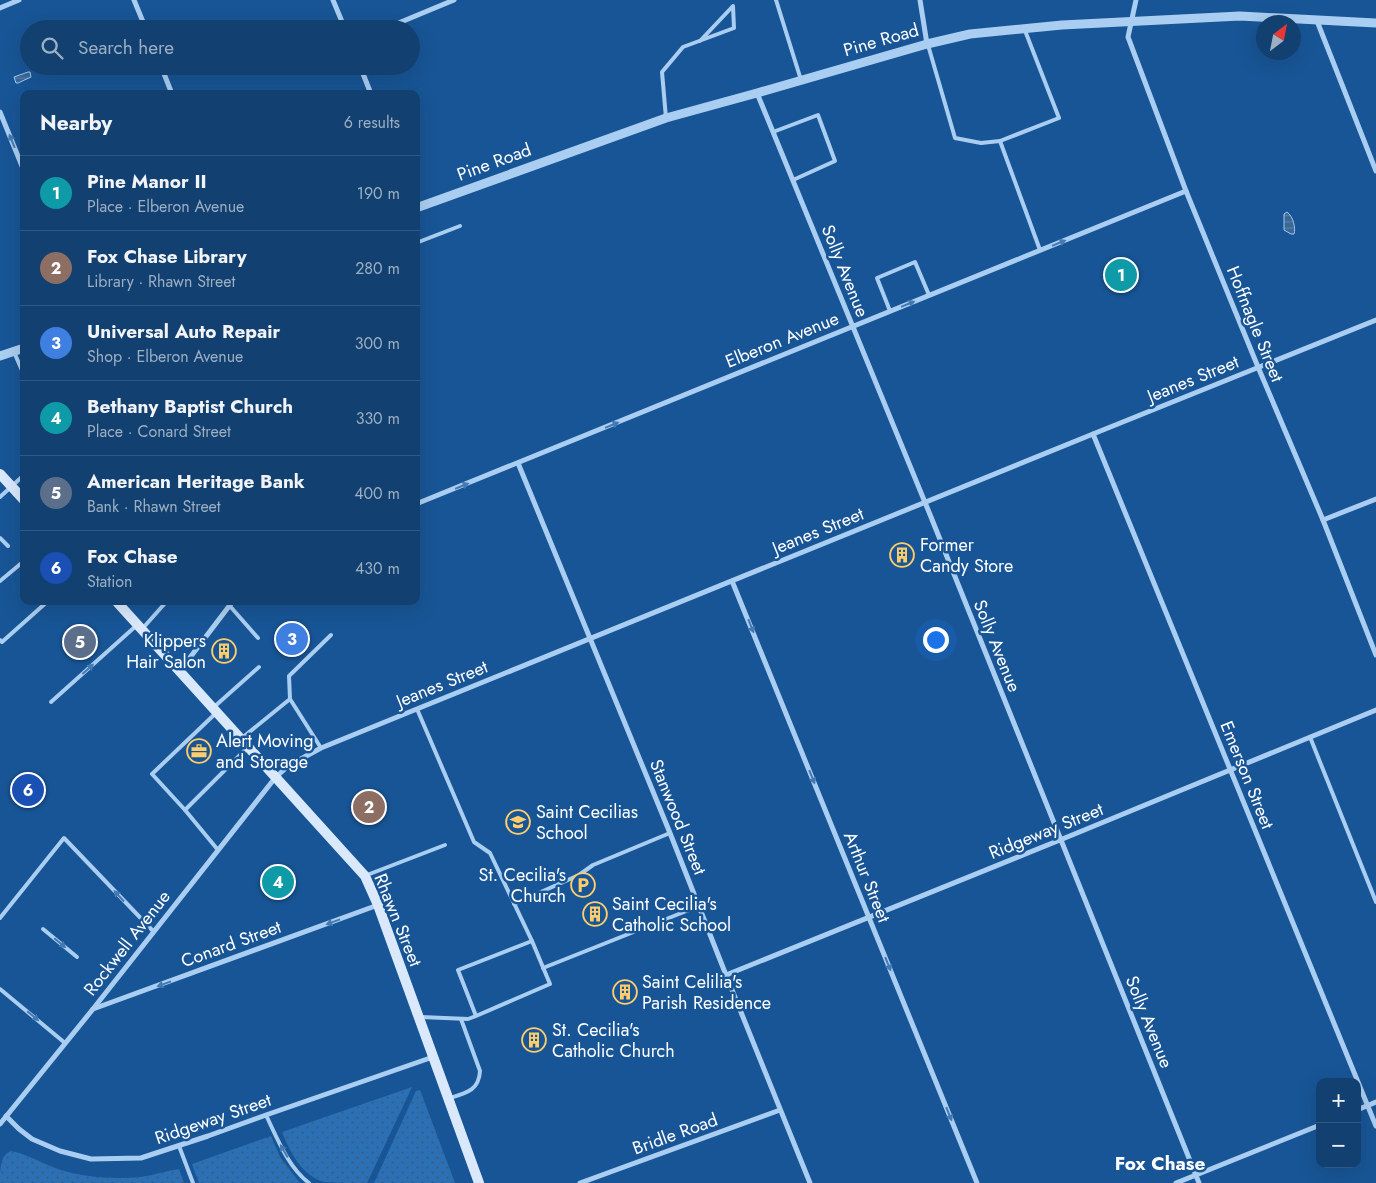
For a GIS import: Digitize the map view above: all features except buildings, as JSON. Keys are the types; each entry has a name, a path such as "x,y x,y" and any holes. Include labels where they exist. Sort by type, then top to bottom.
{"main road":[{"path":"0,474 20,496"},
{"name":"Rhawn Street","path":"120,605 365,876 378,905 479,1183"}],"street":[{"path":"0,8 19,0"},
{"path":"134,0 142,20"},
{"path":"333,0 341,20"},
{"path":"406,20 454,0"},
{"path":"920,0 927,44"},
{"name":"Hoffnagle Street","path":"1136,0 1128,38 1186,192 1323,520 1376,655"},
{"name":"Pine Road","path":"420,207 666,118 927,44 970,34 1062,25 1240,16 1376,23"},
{"path":"1317,21 1376,171"},
{"path":"165,75 170,90"},
{"path":"364,75 369,90"},
{"name":"Solly Avenue","path":"757,93 925,502 1199,1183"},
{"path":"0,112 20,161"},
{"name":"Elberon Avenue","path":"420,502 1186,192"},
{"name":"Jeanes Street","path":"275,778 288,766 320,748 1376,320"},
{"path":"0,356 20,350"},
{"name":"Emerson Street","path":"1092,434 1376,1126"},
{"name":"Stanwood Street","path":"518,463 591,638 810,1183"},
{"path":"1323,520 1376,499"},
{"name":"Arthur Street","path":"732,581 977,1183"},
{"path":"179,672 229,605"},
{"name":"Ridgeway Street","path":"726,976 1231,771 1376,710"},
{"name":"Rockwell Avenue","path":"0,1124 275,778"},
{"name":"Conard Street","path":"93,1009 378,905"},
{"name":"Ridgeway Street","path":"6,1116 32,1139 60,1151 91,1159 141,1158 433,1057"},
{"path":"1361,1109 1376,1102"},
{"name":"Bridle Road","path":"580,1183 780,1110"},
{"path":"1176,1183 1316,1127"}],"lane":[{"path":"776,0 801,80"},
{"path":"666,118 662,72 683,47 734,28 733,6 700,40"},
{"path":"927,44 955,138 981,143 1000,141 1059,118 1024,28"},
{"path":"773,132 818,115 835,161 793,180"},
{"path":"1000,141 1040,250"},
{"path":"420,241 460,226"},
{"path":"890,311 877,278 915,262 929,295"},
{"path":"14,352 20,366"},
{"path":"0,497 20,478"},
{"path":"0,538 8,546"},
{"path":"0,581 20,564"},
{"path":"1,642 43,605"},
{"path":"51,702 163,605"},
{"path":"233,605 258,638"},
{"path":"320,748 290,699 290,676 331,635"},
{"path":"218,850 152,774 259,667"},
{"path":"240,740 290,699"},
{"path":"417,709 474,842 490,853 532,941 550,984 468,1019 419,1017"},
{"path":"1310,737 1376,902"},
{"path":"185,810 248,748"},
{"path":"514,904 579,875 593,864 670,833"},
{"path":"0,918 64,838 153,932"},
{"path":"365,876 446,845"},
{"path":"543,968 699,906"},
{"path":"43,928 77,957"},
{"path":"476,1016 458,970 532,941"},
{"path":"0,989 65,1043"},
{"path":"449,1098 466,1094 476,1087 480,1078 480,1071 461,1019"},
{"path":"266,1115 293,1166 309,1183"},
{"path":"179,1146 193,1183"}],"shaded area":[{"path":"20,75 31,75 31,77 16,83 14,77"},
{"path":"1287,212 1294,222 1294,234 1284,230 1284,214"},
{"path":"412,1087 367,1183 324,1182 316,1179 303,1169 282,1132"},
{"path":"420,1090 455,1183 374,1183 416,1091"},
{"path":"271,1136 280,1157 300,1183 199,1183 192,1164"},
{"path":"11,1151 61,1170 91,1176 111,1178 141,1177 179,1169 184,1183 0,1183 3,1159"}],"place":[{"name":"Pine Manor II","path":"1121,275"},
{"name":"Former Candy Store","path":"902,555"},
{"name":"Universal Auto Repair","path":"292,639"},
{"name":"American Heritage Bank","path":"80,642"},
{"name":"Klippers Hair Salon","path":"224,651"},
{"name":"Alert Moving and Storage","path":"199,751"},
{"name":"Fox Chase","path":"28,790"},
{"name":"Fox Chase Library","path":"369,807"},
{"name":"Saint Cecilias School","path":"518,822"},
{"name":"Bethany Baptist Church","path":"278,882"},
{"name":"St. Cecilia's Church","path":"583,885"},
{"name":"Saint Cecilia's Catholic School","path":"595,914"},
{"name":"Saint Celilia's Parish Residence","path":"625,992"},
{"name":"St. Cecilia's Catholic Church","path":"534,1040"}],"district":[{"name":"Fox Chase","path":"1160,1163"}]}
